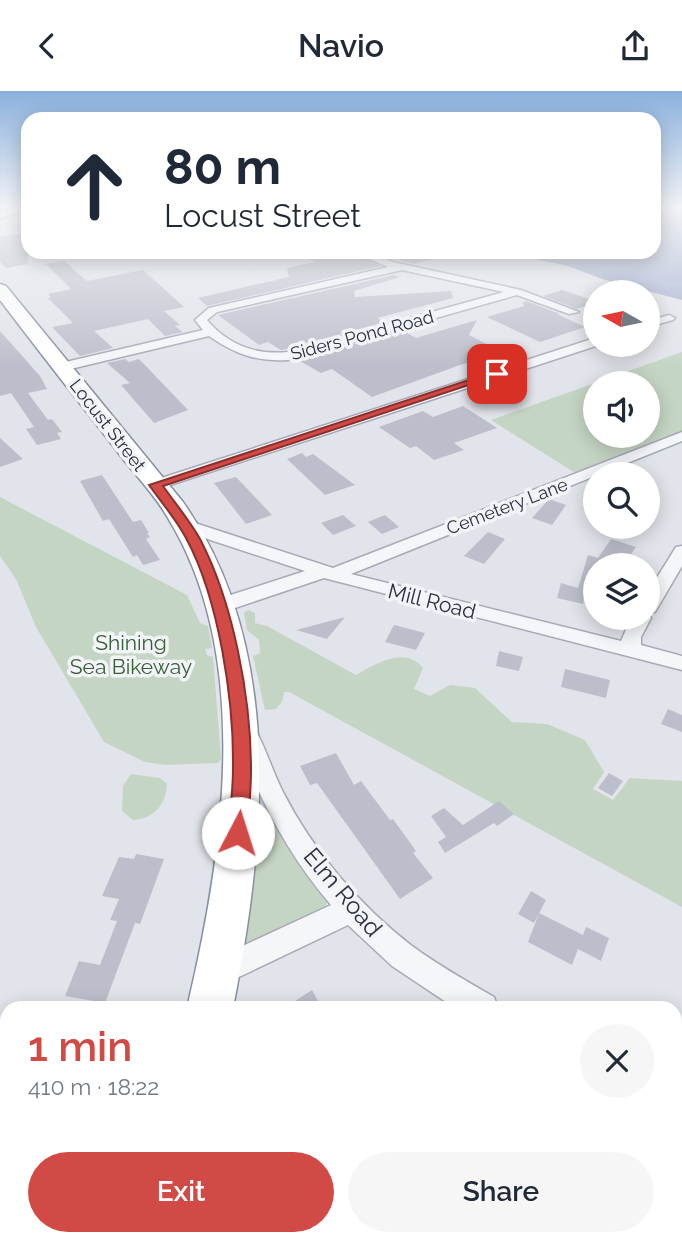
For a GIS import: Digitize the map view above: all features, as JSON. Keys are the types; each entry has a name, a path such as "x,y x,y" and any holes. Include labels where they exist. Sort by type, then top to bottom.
{"highway":[{"name":"Locust Street","path":"0,291 186,526 210,577 219,607 237,696 242,769 232,893 212,1001"}],"street":[{"name":"Siders Pond Road","path":"383,261 517,292 573,312"},
{"name":"Siders Pond Road","path":"400,267 212,310 201,320 211,332 240,352 281,357 517,292"},
{"path":"660,320 669,317"},
{"path":"62,367 211,332"},
{"path":"155,485 583,346"},
{"name":"Cemetery Lane","path":"219,607 327,573 682,436"},
{"name":"Mill Road","path":"186,526 327,573 682,663"},
{"path":"660,587 682,551"},
{"path":"630,650 635,630"},
{"name":"Elm Road","path":"237,696 254,756 279,807 317,865 353,909 401,955 472,1001"},
{"path":"218,972 353,909"}],"green space":[{"path":"682,352 682,443 635,462 583,462 583,478 491,420 583,387 583,448 660,448 660,371 629,371"},
{"name":"Shining Sea Bikeway","path":"0,497 187,595 200,623 208,626 212,648 205,649 207,655 213,657 221,759 218,763 166,765 145,762 104,742 36,627 16,579 0,556"},
{"path":"248,610 255,613 255,623 267,626 356,675 391,659 408,658 423,668 414,689 430,696 450,685 475,688 512,722 547,724 585,740 604,772 593,789 613,800 630,778 682,781 682,907 289,692 284,692 282,702 276,709 265,710 253,656 260,653 259,640 247,630 244,613"},
{"path":"131,774 160,778 167,784 164,798 157,809 147,817 133,820 122,811 123,786"},
{"path":"260,807 268,810 327,895 327,903 323,910 252,944 244,942 256,809"}],"water":[{"path":"544,261 682,261 682,300 660,294 660,280 602,279 568,266"}],"building":[{"path":"28,261 28,264 6,268 0,262"},
{"path":"64,261 87,281 143,270 184,307 164,311 180,325 175,326 183,332 165,336 148,319 94,331 113,348 80,356 52,327 73,323 48,298 51,297 48,294 71,289 46,264"},
{"path":"313,261 369,261 380,266 207,306 198,298 289,277 287,268 315,262"},
{"path":"404,261 426,261 414,264"},
{"path":"394,275 400,277 354,291 355,297 451,291 453,298 377,318 385,322 281,350 268,342 259,345 218,315"},
{"path":"562,290 583,297 583,307 577,309 543,296"},
{"path":"523,302 560,314 557,314 583,328 540,342 487,317 524,306"},
{"path":"477,320 469,335 504,353 460,365 372,397 332,369 321,373 298,360 402,330 416,338"},
{"path":"0,331 40,376 47,389 28,393 48,420 52,419 62,432 57,433 61,439 37,445 26,429 34,427 11,393 0,396"},
{"path":"125,359 129,362 139,359 188,410 154,423 121,385 130,383 107,363"},
{"path":"463,406 497,428 454,443 464,450 434,460 416,446 410,448 379,427 423,411 433,417"},
{"path":"0,438 23,459 0,467"},
{"path":"302,453 306,457 313,454 355,485 325,495 287,459"},
{"path":"102,475 133,522 141,520 149,533 150,537 146,539 160,560 143,565 137,555 133,557 109,519 103,521 80,481"},
{"path":"236,477 272,515 246,524 214,483"},
{"path":"549,499 566,505 552,525 532,518"},
{"path":"343,515 356,526 333,535 321,523"},
{"path":"385,515 399,527 382,534 368,522"},
{"path":"488,532 505,539 484,564 464,556"},
{"path":"611,539 636,547 632,553 601,553"},
{"path":"583,572 583,604 557,598 561,583 578,588"},
{"path":"345,617 327,639 296,630"},
{"path":"394,625 425,633 416,650 385,642"},
{"path":"499,651 523,657 519,671 496,666"},
{"path":"565,669 610,680 606,698 561,687"},
{"path":"668,709 682,715 682,732 661,724"},
{"path":"336,753 354,785 361,781 390,820 393,819 416,851 413,853 433,878 400,899 317,783 310,785 300,766"},
{"path":"609,773 623,781 612,796 598,788"},
{"path":"499,801 514,814 445,853 438,842 446,837 431,816 444,808 463,825"},
{"path":"136,854 164,859 140,924 135,923 106,1001 65,996 79,961 100,965 117,921 110,920 119,899 102,896 119,857 134,859"},
{"path":"531,891 546,900 534,923 518,914"},
{"path":"539,913 583,935 586,927 609,938 601,961 578,949 572,965 528,942"},
{"path":"312,990 318,1001 295,1001"}],"route":[{"path":"238,833 241,740 229,648 210,577 192,537 155,485 497,374"}]}
